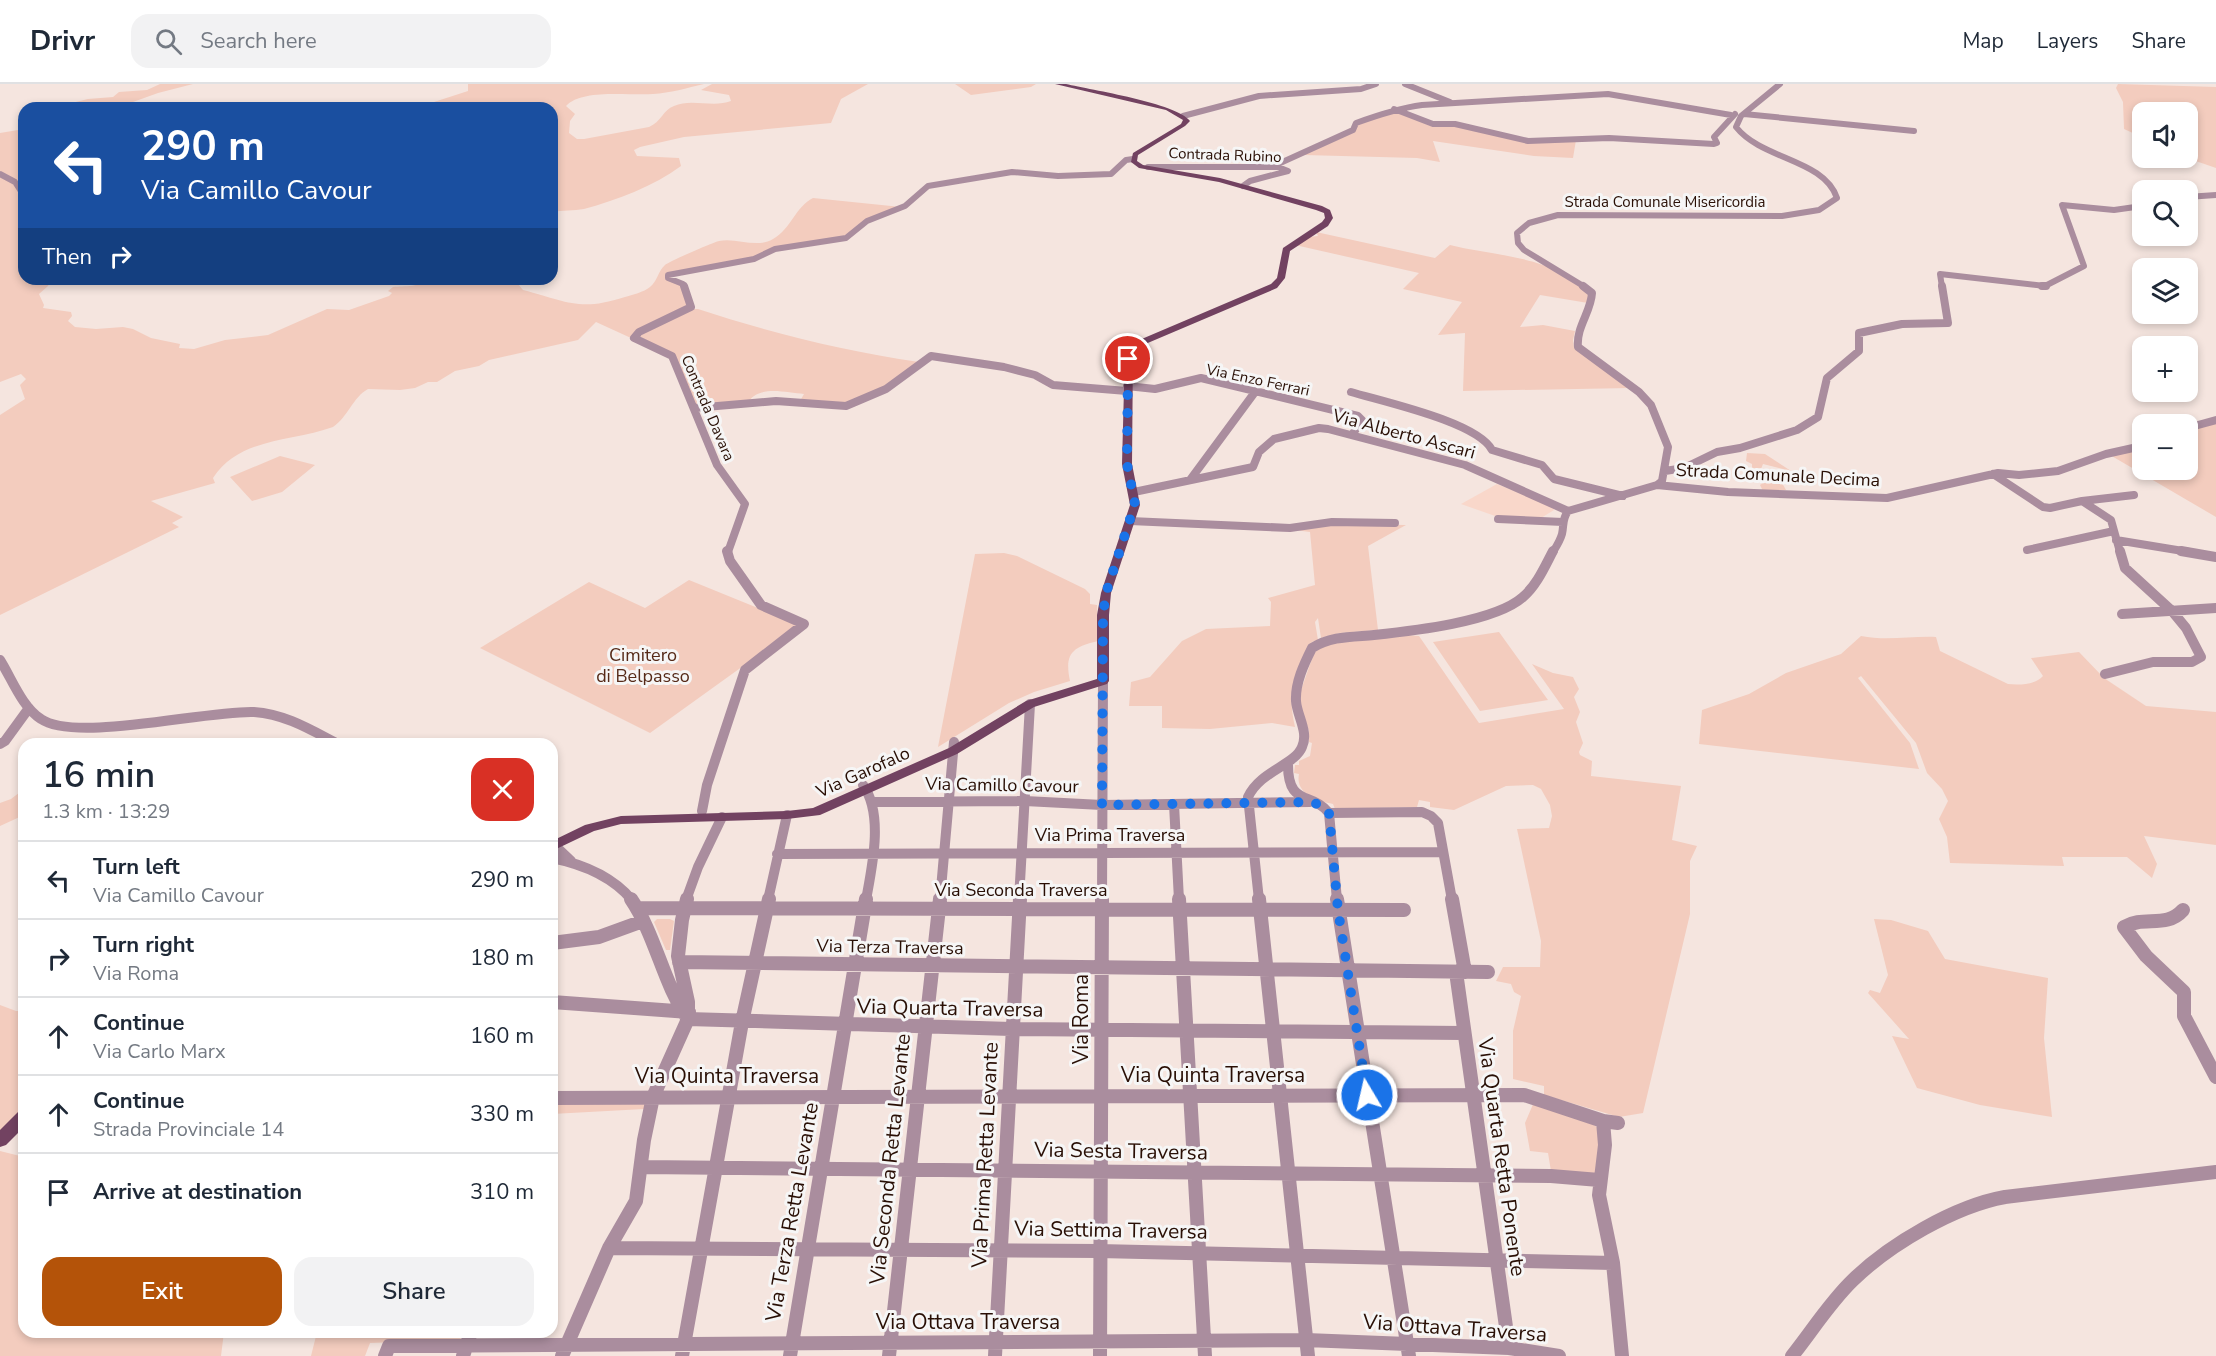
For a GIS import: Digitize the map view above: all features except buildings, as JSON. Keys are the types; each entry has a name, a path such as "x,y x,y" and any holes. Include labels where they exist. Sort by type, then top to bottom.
{"main road":[{"path":"1058,84 1168,109 1187,120 1186,123 1135,154 1135,162 1153,170 1201,176 1319,208 1327,212 1329,220 1286,250 1281,278 1274,286 1132,347 1128,353 1127,464 1135,504 1106,593 1103,615 1103,678"},
{"name":"Via Garofalo","path":"558,844 570,836 598,825 621,820 787,815 825,809 868,792 1030,704 1103,678"},
{"name":"Via Garofalo","path":"954,747 1024,700 1103,678"},
{"name":"Via Garofalo","path":"558,845 613,815 812,807 868,792"},
{"path":"0,1140 18,1123"}],"street":[{"path":"1183,116 1251,97 1361,89 1376,84"},
{"path":"1405,84 1456,104"},
{"path":"1745,112 1780,84"},
{"path":"1256,167 1278,164 1353,130 1356,123 1394,110 1421,104 1456,104 1608,93 1731,115 1745,112 1914,131"},
{"path":"1394,110 1433,124 1455,124 1528,141 1609,138 1714,144 1718,143 1714,137 1731,115"},
{"name":"Strada Comunale Misericordia","path":"1657,485 1662,481 1665,471 1668,447 1649,400 1587,355 1576,343 1592,301 1592,293 1580,283 1524,250 1518,243 1517,233 1529,223 1558,215 1782,216 1814,212 1837,198 1837,192 1823,178 1742,137 1736,127 1745,112"},
{"name":"Contrada Davara","path":"702,811 707,785 745,670 757,658 804,624 761,605 730,561 729,544 745,504 717,465 672,356 634,336 692,307 683,284 668,278 668,275 754,259 775,249 841,240 850,236 867,221 905,206 928,186 1012,172 1058,176 1111,174 1126,160 1135,162"},
{"name":"Contrada Rubino","path":"1148,167 1278,167 1288,172 1250,181 1243,186"},
{"path":"0,174 14,180 18,185"},
{"path":"2198,196 2216,195"},
{"path":"1665,471 1684,468 1717,452 1740,448 1797,430 1818,417 1828,385 1827,378 1859,351 1859,333 1902,324 1948,323 1940,274 2045,286 2084,266 2062,205 2114,210 2132,207"},
{"name":"Via Enzo Ferrari","path":"694,408 776,401 846,406 886,389 932,356 1004,367 1035,375 1053,385 1086,386 1107,391 1155,388 1201,378 1358,416 1362,420 1352,435"},
{"path":"1190,480 1255,392"},
{"path":"1351,392 1448,421 1480,436 1487,441 1492,450 1542,465 1554,479 1624,496"},
{"path":"2198,425 2216,420"},
{"name":"Via Alberto Ascari","path":"1134,492 1253,467 1259,452 1266,444 1279,437 1323,428 1465,465 1568,511"},
{"name":"Strada Comunale Decima","path":"1657,485 1728,492 1814,494 1876,499 1904,495 1992,474 2058,471 2106,454 2132,448"},
{"path":"1992,474 2046,508 2134,495"},
{"path":"1308,1356 1248,802 1249,792 1304,748 1305,735 1296,695 1312,648 1330,639 1416,630 1512,604 1527,593 1562,535 1564,513 1657,485"},
{"path":"2082,501 2111,520 2125,567 2172,611 2198,648 2200,657 2199,660 2153,662 2105,674"},
{"path":"1498,519 1563,522"},
{"path":"1130,521 1290,528 1332,522 1395,523"},
{"path":"2027,550 2115,535 2216,557"},
{"path":"2122,614 2216,608"},
{"path":"0,660 29,708 42,720 55,725 86,728 242,711 285,717 326,738"},
{"name":"Via Roma","path":"1100,1349 1103,678"},
{"name":"Via Prima Retta Levante","path":"995,1349 1030,704"},
{"path":"0,744 5,741 29,708"},
{"name":"Via Seconda Retta Levante","path":"890,1349 945,853 954,747"},
{"path":"1288,762 1287,776 1296,792 1311,802 1326,807 1329,813 1338,910 1408,1350"},
{"name":"Via Camillo Cavour","path":"868,792 950,801 1025,801 1102,805 1311,802"},
{"name":"Via Terza Retta Levante","path":"791,1350 873,854 868,792"},
{"path":"1174,804 1205,1349"},
{"name":"Via Quarta Retta Ponente","path":"1329,813 1422,812 1431,816 1438,823 1461,972 1463,1033 1509,1348"},
{"path":"683,1350 742,1022 787,815"},
{"path":"563,1351 609,1248 636,1201 644,1140 653,1097 690,1006 679,962 685,908 701,857 722,817"},
{"path":"558,850 576,865 617,886 637,908 687,1014"},
{"name":"Via Prima Traversa","path":"777,854 1443,852"},
{"name":"Via Seconda Traversa","path":"637,908 1404,910"},
{"path":"2183,910 2172,920 2131,923 2124,927 2145,956 2184,992 2187,1023 2216,1077"},
{"path":"558,942 592,939 643,921"},
{"name":"Via Terza Traversa","path":"679,962 1183,969"},
{"path":"1183,969 1488,972"},
{"name":"Via Quarta Traversa","path":"558,1003 687,1014 742,1022 1011,1029 1463,1033"},
{"name":"Via Quinta Traversa","path":"558,1098 1524,1095 1611,1122 1605,1146 1603,1173 1599,1180"},
{"name":"Via Sesta Traversa","path":"642,1167 1484,1176 1599,1180"},
{"path":"1792,1356 1852,1281 1868,1267 1885,1253 1962,1208 1982,1201 2005,1197 2216,1172"},
{"path":"1599,1180 1599,1196 1613,1263 1622,1356"},
{"name":"Via Settima Traversa","path":"609,1248 999,1249 1613,1263"},
{"name":"Via Ottava Traversa","path":"385,1356 388,1346 467,1345 563,1351 1205,1349 1306,1340 1408,1350 1509,1348 1558,1356"}],"shaded area":[{"path":"1497,484 1555,507 1554,510 1541,518 1498,517 1461,504"}],"green space":[{"path":"160,84 193,84 133,102 76,102 113,97 119,92 147,90"},
{"path":"468,84 704,84 659,93 607,94 573,100 566,106 575,114 570,121 569,133 577,139 584,139 649,127 667,110 681,104 717,104 731,101 729,95 701,90 712,84 868,84 841,99 831,123 684,137 640,147 634,150 637,156 679,158 681,166 635,192 584,209 558,211 558,102 434,102 468,91"},
{"path":"955,84 1036,84 1031,87 971,95"},
{"path":"2118,84 2216,87 2216,168 2198,162 2198,102 2132,102 2132,133 2124,129 2123,102 2116,88"},
{"path":"1394,111 1432,125 1455,125 1517,140 1576,140 1573,158 1534,156 1433,141 1440,162 1417,158 1304,155 1356,125"},
{"path":"18,130 18,185 0,173 0,133"},
{"path":"0,175 18,189 18,285 48,285 39,294 43,308 71,312 72,316 68,321 75,327 96,329 123,327 151,338 180,344 179,348 194,349 225,340 268,335 327,309 349,310 389,296 392,293 388,291 393,287 519,285 523,290 562,301 596,304 647,289 665,265 715,242 732,240 760,243 773,239 784,230 802,206 813,198 901,207 876,216 848,235 779,248 757,257 667,275 682,285 689,304 631,338 596,322 578,340 489,360 479,366 455,371 437,382 428,382 415,388 400,390 368,389 358,397 343,418 333,427 252,448 237,455 224,465 213,478 215,483 151,501 183,517 172,523 179,527 0,615 0,415 25,399 20,385 26,379 21,374 0,382"},
{"path":"1316,232 1435,258 1450,245 1524,259 1559,272 1575,281 1589,294 1588,303 1540,295 1520,327 1543,325 1575,331 1574,348 1630,388 1463,391 1465,333 1438,335 1462,302 1403,289 1419,273 1295,245 1309,237 1318,236"},
{"path":"692,309 808,340 919,362 887,387 846,405 800,401 804,394 767,391 754,396 749,401 696,406 674,356 637,335"},
{"path":"2216,421 2216,517 2153,480 2198,480 2198,427"},
{"path":"2132,450 2132,468 2110,455"},
{"path":"1747,453 1765,454 1791,471 1763,464 1761,469 1752,468 1752,464 1746,461"},
{"path":"280,456 315,465 282,492 252,501 230,477"},
{"path":"1760,471 1777,474 1786,490 1763,491 1760,485 1763,483 1756,473"},
{"path":"1333,524 1406,525 1368,546 1378,630 1340,633 1321,638 1318,618 1315,622 1318,640 1312,642 1307,649 1293,686 1292,704 1295,727 1272,723 1210,729 1162,728 1162,706 1129,706 1131,682 1150,677 1182,641 1206,629 1270,626 1271,602 1268,598 1315,585 1310,532 1295,530"},
{"path":"1004,553 1017,556 1085,589 1090,594 1090,604 1097,605 1098,641 1082,646 1072,653 1068,664 1070,681 1034,692 1009,703 938,747 975,554"},
{"name":"Cimitero di Belpasso","path":"689,580 800,625 650,733 480,648 589,582 645,608"},
{"path":"1499,632 1548,700 1480,711 1433,642"},
{"path":"1406,635 1419,636 1479,723 1564,709 1532,664 1553,673 1573,677 1579,689 1574,697 1580,712 1576,722 1583,743 1579,752 1580,755 1592,761 1591,776 1681,786 1672,840 1697,846 1690,861 1690,914 1643,1113 1619,1117 1544,1095 1544,1086 1513,1079 1513,1031 1521,996 1514,992 1511,984 1496,981 1503,967 1540,967 1541,941 1517,829 1549,828 1552,816 1550,805 1541,789 1533,785 1506,786 1454,810 1430,807 1430,802 1419,800 1417,807 1335,809 1333,804 1308,795 1300,787 1299,774 1294,773 1295,765 1299,765 1299,761 1310,756 1312,743 1309,742 1309,731 1301,708 1300,693 1315,650 1327,643"},
{"path":"1861,636 1936,637 1940,651 2008,684 2031,683 2043,676 2031,658 2079,652 2104,678 2146,706 2216,712 2216,845 2144,836 2157,864 2152,878 2127,857 2062,857 2064,866 1950,863 1947,837 1939,819 1948,801 1942,789 1927,773 1916,743 1861,676 1858,678 1910,743 1919,769 1699,744 1702,710 1749,694 1786,673 1841,654"},
{"path":"18,794 18,818 0,826 0,803"},
{"path":"657,919 674,921 670,950 666,950 654,922"},
{"path":"1874,919 1891,920 1928,931 1945,959 2048,978 2044,1038 2052,1117 1980,1105 1917,1088 1892,1036 1909,1039 1868,993 1870,990 1880,993 1888,975"},
{"path":"0,1005 18,1011 18,1115 0,1133"},
{"path":"558,1102 646,1103 644,1109 558,1114"},
{"path":"1534,1102 1580,1117 1600,1131 1596,1175 1551,1171 1548,1153 1530,1151 1525,1123"},
{"path":"0,1151 18,1156 18,1338 223,1338 221,1356 0,1356"},
{"path":"316,1338 461,1338 460,1340 370,1343 365,1356 311,1356"}],"route":[{"path":"1128,359 1127,464 1135,504 1106,593 1103,615 1102,805 1311,802 1326,807 1329,813 1338,910 1367,1095"}]}
